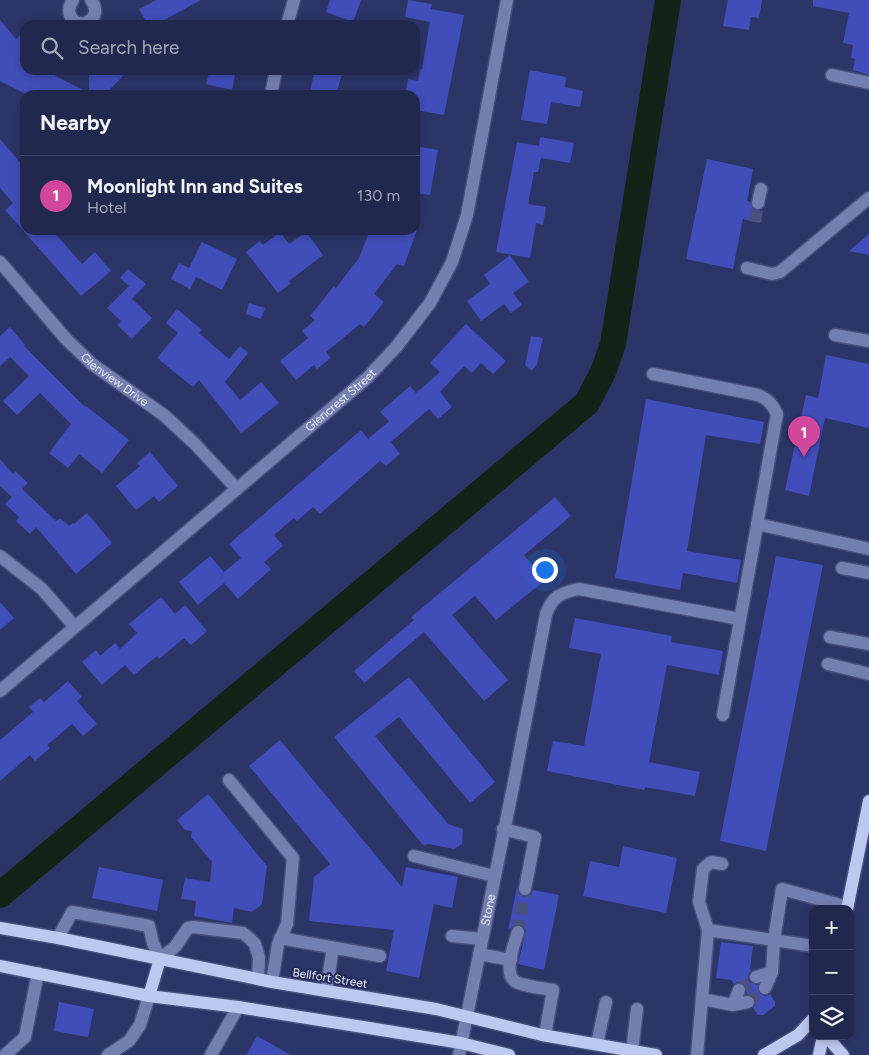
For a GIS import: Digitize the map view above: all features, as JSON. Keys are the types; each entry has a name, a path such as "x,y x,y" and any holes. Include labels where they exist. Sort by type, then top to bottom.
{"main road":[{"path":"848,905 869,800"},
{"name":"Bellfort Street","path":"0,928 272,982 436,1009 545,1035 656,1055"},
{"path":"149,996 160,959"},
{"path":"0,966 38,972 149,996 238,1007 460,1049 509,1055"},
{"path":"764,1055 798,1035 809,1023"},
{"path":"819,1055 823,1040"},
{"path":"828,1040 843,1055"}],"street":[{"path":"73,0 70,5 69,14 74,20"},
{"path":"91,20 96,12 92,0"},
{"path":"288,20 294,0"},
{"name":"Glencrest Street","path":"0,691 366,378 397,346 430,304 452,262 467,215 507,0"},
{"path":"272,90 275,75"},
{"path":"832,75 869,83"},
{"path":"758,204 761,189"},
{"path":"747,268 772,274 780,272 869,198"},
{"name":"Glenview Drive","path":"0,262 66,339 92,364 165,416 195,444 237,489"},
{"path":"835,335 869,341"},
{"path":"653,374 758,395 766,399 777,414 723,715"},
{"path":"757,524 869,549"},
{"path":"0,556 42,589 75,627"},
{"path":"842,568 869,574"},
{"name":"Stone","path":"460,1049 546,614 551,602 563,593 579,590 740,619"},
{"path":"830,637 869,644"},
{"path":"828,664 869,674"},
{"path":"229,780 294,858 286,924 278,944 272,982"},
{"path":"503,829 535,837 525,889"},
{"path":"414,856 494,876"},
{"path":"697,1055 708,930 699,902 703,869 711,862 722,864"},
{"path":"765,988 772,972 774,940 782,890 836,905"},
{"path":"58,938 72,912 149,926 153,943 160,959 174,947 188,928 243,933 254,944 259,958 258,979"},
{"path":"708,930 809,945"},
{"path":"518,932 509,969 512,979 518,983 553,990 545,1035"},
{"path":"452,936 482,939"},
{"path":"280,938 380,956"},
{"path":"326,991 333,948"},
{"path":"479,954 511,960"},
{"path":"5,1055 25,1037 38,972"},
{"path":"756,977 772,972"},
{"path":"733,1005 739,990"},
{"path":"108,1055 129,1042 140,1025 149,996"},
{"path":"702,999 733,1005 748,1002"},
{"path":"597,1044 606,1002"},
{"path":"211,1055 238,1007"},
{"path":"632,1051 638,1009"}],"building":[{"path":"156,0 201,0 164,20 145,20 139,9"},
{"path":"330,0 361,0 354,20 348,20 326,12"},
{"path":"408,0 432,4 431,9 464,15 444,115 420,111 420,90 406,90 408,79 418,81 420,69 422,69 430,22 405,17"},
{"path":"728,0 762,0 759,18 751,17 749,30 723,26"},
{"path":"813,0 869,0 869,75 853,70 855,59 851,58 853,45 843,43 849,13 813,6"},
{"path":"0,20 16,39 20,35 20,75 54,75 83,90 20,91 0,81"},
{"path":"530,70 566,77 565,87 583,91 580,107 551,102 547,124 521,120"},
{"path":"89,75 124,75 109,90 89,90"},
{"path":"209,75 235,75 232,90 206,84"},
{"path":"314,75 342,75 337,90 310,90"},
{"path":"540,137 574,143 570,163 541,158 538,172 534,172 528,204 546,207 543,225 536,223 530,258 496,252 517,142 539,146"},
{"path":"0,139 20,162 20,227 5,210 13,203 0,188"},
{"path":"420,147 438,150 430,195 420,194"},
{"path":"707,159 753,169 747,201 750,202 753,209 758,211 756,222 743,219 733,269 686,259"},
{"path":"869,234 869,255 849,251"},
{"path":"27,235 56,235 82,264 95,252 111,271 81,296"},
{"path":"276,235 282,235 289,244 302,235 308,235 323,255 289,281 291,283 278,293 246,252 260,241 263,245"},
{"path":"368,235 415,235 404,266 397,264 374,294 384,302 364,327 360,324 326,352 331,358 317,369 314,365 296,380 280,361 308,338 302,331 315,320 310,316 334,286 336,288 359,258"},
{"path":"202,242 237,259 222,290 196,277 190,289 171,279 179,263 189,268"},
{"path":"510,255 529,282 513,293 522,305 511,313 504,304 481,321 467,301 490,284 484,275"},
{"path":"128,269 146,284 132,299 152,318 132,339 117,325 121,321 107,308 129,286 120,278"},
{"path":"249,303 265,308 261,319 246,314"},
{"path":"177,309 202,330 199,333 229,359 240,346 248,353 225,382 240,400 261,382 279,403 241,433 199,380 193,387 157,358 178,333 166,323"},
{"path":"466,324 506,361 493,374 481,363 472,373 464,366 440,392 452,407 438,419 429,409 391,442 400,454 386,466 380,461 320,514 313,507 297,521 294,518 274,535 283,546 264,562 271,569 238,599 224,583 198,605 179,582 210,556 224,572 241,558 229,544 361,430 368,439 389,421 380,412 410,386 416,393 440,372 430,363"},
{"path":"10,327 24,346 85,407 129,440 102,473 79,454 68,468 49,453 71,424 40,393 17,415 3,401 29,376 10,357 0,366 0,336"},
{"path":"531,336 543,338 537,364 532,371 525,365"},
{"path":"826,355 869,364 869,428 825,418 809,496 785,490 806,395 818,398"},
{"path":"646,399 764,422 760,444 706,435 687,551 741,560 737,583 683,573 680,590 615,578"},
{"path":"150,452 178,486 159,502 154,496 136,510 116,486 140,466 137,463"},
{"path":"0,459 13,474 15,471 28,483 22,489 56,521 60,518 69,526 87,513 112,543 76,574 36,527 30,534 16,521 19,517 5,504 12,497 0,486"},
{"path":"555,497 571,516 524,555 545,580 496,620 475,596 452,615 508,680 484,701 424,632 364,683 354,671 414,620 411,617"},
{"path":"776,556 823,565 766,851 720,841"},
{"path":"161,597 175,614 185,605 207,631 191,645 184,638 159,659 157,656 134,675 125,665 102,685 82,662 96,650 100,656 115,643 120,649 137,633 129,624"},
{"path":"0,602 14,618 0,630"},
{"path":"575,618 672,636 671,642 723,651 719,675 667,665 649,762 700,772 695,796 645,787 644,790 547,771 553,741 584,746 601,654 569,648"},
{"path":"409,677 495,782 470,803 399,717 375,736 448,824 463,829 462,844 454,849 429,844 423,845 334,737"},
{"path":"68,681 82,697 77,701 97,724 83,736 72,724 47,745 50,748 35,761 30,755 0,781 0,740 33,712 29,707 40,698 44,702"},
{"path":"280,740 402,887 406,867 458,877 452,908 434,904 419,978 386,971 394,930 309,921 314,877 330,864 249,766"},
{"path":"208,794 267,866 262,904 252,912 234,908 232,923 194,916 196,901 181,899 185,878 210,882 212,862 191,837 192,831 185,830 177,820"},
{"path":"623,846 677,858 666,913 583,896 590,861 619,867"},
{"path":"99,867 163,880 157,911 92,898"},
{"path":"517,887 518,892 524,897 531,895 533,890 559,895 544,970 518,964 526,930 521,924 517,924 508,930"},
{"path":"721,942 753,946 751,971 748,975 748,980 758,985 759,993 765,996 770,994 775,1002 775,1006 763,1015 758,1015 753,1008 756,1000 751,995 746,994 747,989 745,985 738,982 734,984 731,980 716,978"},
{"path":"59,1002 94,1009 88,1037 54,1031"},
{"path":"257,1036 291,1055 246,1055"}],"waterway":[{"path":"0,895 587,403 603,372 613,344 668,0"}],"tunnel":[{"path":"755,222 758,203"},
{"path":"518,932 525,889"},
{"path":"739,990 756,977"},
{"path":"748,1002 765,988"}],"place":[{"name":"Moonlight Inn and Suites","path":"804,457"}]}
